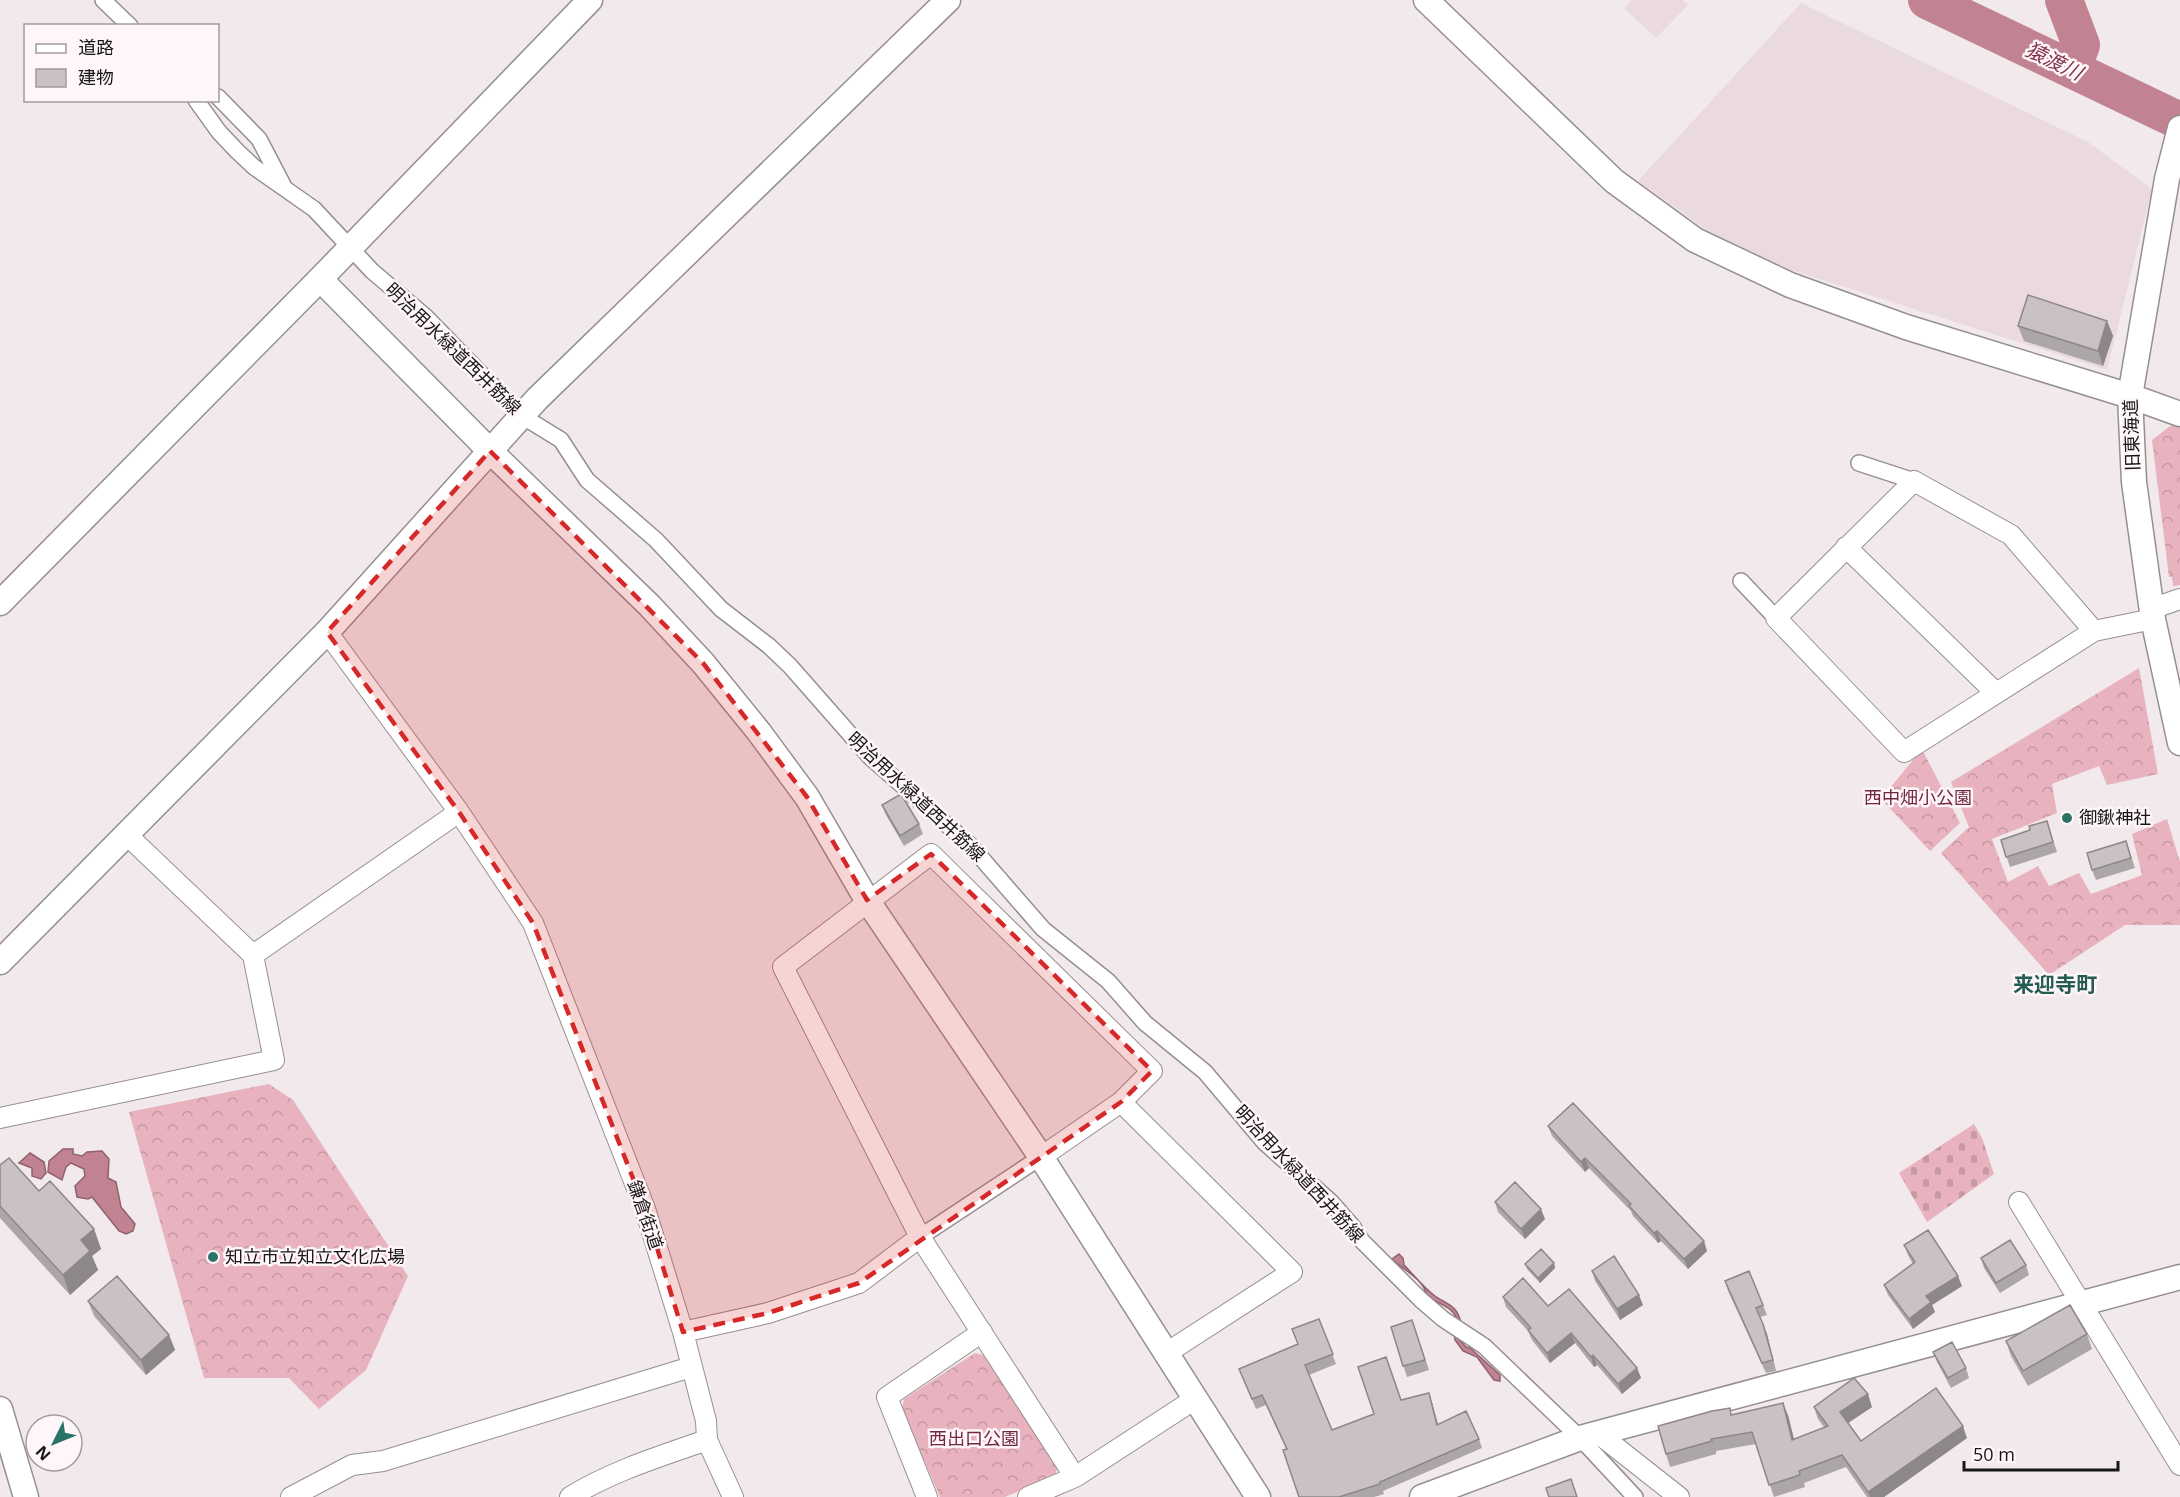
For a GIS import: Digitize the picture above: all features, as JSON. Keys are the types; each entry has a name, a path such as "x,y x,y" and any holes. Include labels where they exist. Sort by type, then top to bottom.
{"street":[{"path":"103,0 128,24"},
{"path":"0,603 320,279 590,0"},
{"path":"0,962 327,632 522,416 948,0"},
{"path":"1426,0 1614,181 1695,240 1790,285 1906,327 2130,396 2180,414"},
{"path":"219,98 259,139 283,187"},
{"name":"明治用水緑道西井筋線","path":"198,102 237,151 314,209 372,271 426,317 522,416 561,440 587,480 656,540 721,609 769,646 800,676 870,757 970,845 1043,929 1108,981 1145,1023 1206,1072 1264,1142 1331,1202 1362,1241 1421,1300 1443,1319 1484,1346 1589,1436 1635,1497"},
{"name":"旧東海道","path":"2180,128 2167,179 2130,396 2134,482 2152,614 2180,743"},
{"path":"320,279 490,451 649,604 703,663 807,797 867,900 1041,1157 1258,1497"},
{"path":"1859,463 1914,481 2011,536 2094,631"},
{"path":"1776,618 1914,481"},
{"path":"1846,547 1996,693"},
{"path":"1741,581 1904,752 2094,631 2152,614 2180,599"},
{"name":"鎌倉街道","path":"327,632 459,812 533,923 645,1209 683,1332 706,1421 707,1440 733,1497"},
{"path":"253,955 459,812"},
{"path":"0,1118 274,1060 253,955 127,835"},
{"path":"683,1332 768,1313 859,1283 921,1237 1121,1102 1152,1071 931,854 867,900 783,967 921,1237 1075,1477"},
{"path":"1121,1102 1292,1272 1166,1354"},
{"path":"2019,1202 2180,1465"},
{"path":"1422,1497 1589,1436 1817,1372 2180,1277"},
{"path":"927,1497 886,1397 982,1332"},
{"path":"291,1497 320,1491 352,1465 383,1461 691,1367"},
{"path":"1028,1497 1075,1477 1195,1399"},
{"path":"0,1408 26,1497"},
{"path":"1589,1436 1679,1497"},
{"path":"570,1497 644,1461 707,1440"}],"highlighted area":[{"path":"490,451 703,663 807,797 867,900 931,854 1152,1071 1121,1102 859,1283 768,1313 683,1332 645,1209 533,923 459,812 327,632"}],"shaded area":[{"path":"1632,0 1682,0 1688,5 1656,38 1624,8"},
{"path":"1801,3 2088,142 2152,189 2107,370 1788,269 1708,231 1638,181"},
{"path":"63,1149 73,1149 73,1154 82,1156 87,1152 102,1151 109,1159 108,1178 116,1182 121,1207 135,1224 133,1231 126,1234 119,1231 92,1197 88,1199 77,1197 75,1186 85,1176 84,1169 71,1163 66,1167 62,1180 48,1172 49,1161"},
{"path":"30,1153 44,1162 46,1173 41,1179 32,1176 32,1168 19,1163"},
{"path":"1399,1254 1403,1258 1404,1265 1423,1285 1457,1312 1461,1323 1458,1322 1453,1312 1426,1295 1422,1284 1392,1259"},
{"path":"1454,1334 1500,1375 1500,1381 1494,1380 1477,1357 1463,1351 1455,1340"}],"green space":[{"path":"2173,424 2180,427 2180,585 2173,586 2172,577 2169,577 2152,440"},
{"name":"御鍬神社","path":"2139,668 2158,774 2107,785 2099,766 2052,784 2057,813 1992,839 2008,882 2038,866 2049,886 2079,873 2091,894 2142,875 2132,834 2167,819 2180,862 2180,925 2125,925 2049,975 1941,853 1969,827 1951,782"},
{"name":"西中畑小公園","path":"1922,749 1960,823 1930,851 1883,801 1885,794"},
{"path":"269,1084 293,1100 408,1276 366,1370 319,1409 289,1378 204,1378 129,1112"},
{"path":"1974,1124 1982,1138 1994,1174 1927,1222 1899,1173"},
{"name":"西出口公園","path":"975,1353 986,1356 1057,1469 1055,1476 1005,1497 940,1497 902,1409 904,1399"}],"building":[{"path":"2028,295 2107,321 2098,351 2018,326"},
{"path":"901,794 919,824 900,836 882,805"},
{"path":"2047,821 2053,842 2006,857 2001,840 2030,830 2029,826"},
{"path":"2126,841 2131,858 2092,870 2087,853"},
{"path":"1573,1103 1704,1241 1684,1259 1657,1231 1654,1233 1629,1206 1631,1204 1585,1158 1581,1162 1548,1126"},
{"path":"9,1158 39,1191 50,1181 94,1229 81,1240 90,1251 63,1275 0,1206 0,1165"},
{"path":"1515,1182 1541,1209 1521,1229 1495,1202"},
{"path":"1928,1230 1958,1276 1926,1296 1931,1302 1909,1319 1884,1285 1915,1262 1904,1245"},
{"path":"2010,1240 2026,1265 1996,1283 1981,1258"},
{"path":"1541,1249 1554,1263 1538,1278 1525,1264"},
{"path":"1614,1256 1639,1295 1617,1309 1592,1271"},
{"path":"1749,1271 1763,1305 1756,1308 1773,1360 1762,1363 1725,1281"},
{"path":"117,1276 169,1335 141,1360 88,1301"},
{"path":"1523,1278 1548,1306 1569,1289 1637,1368 1618,1384 1571,1333 1547,1353 1528,1330 1531,1328 1503,1297"},
{"path":"2070,1305 2087,1334 2023,1371 2006,1341"},
{"path":"1319,1319 1333,1354 1305,1365 1332,1430 1374,1414 1358,1367 1386,1357 1401,1400 1429,1393 1437,1425 1466,1411 1479,1439 1380,1482 1380,1484 1339,1497 1299,1497 1283,1450 1287,1449 1262,1395 1252,1399 1239,1369 1298,1344 1292,1329"},
{"path":"1412,1320 1425,1360 1403,1366 1391,1327"},
{"path":"1952,1342 1966,1368 1948,1378 1933,1352"},
{"path":"1854,1378 1868,1394 1840,1412 1861,1441 1936,1388 1963,1426 1868,1492 1842,1455 1799,1471 1800,1475 1769,1485 1752,1432 1711,1439 1712,1441 1666,1454 1658,1426 1712,1411 1730,1408 1731,1415 1783,1403 1792,1440 1828,1426 1814,1407"},
{"path":"1571,1479 1577,1497 1549,1497 1546,1488"}],"waterway":[{"name":"猿渡川","path":"1927,0 2180,121"},
{"path":"2064,0 2081,45 2072,69"}],"place":[{"name":"御鍬神社","path":"2067,818"},
{"name":"知立市立知立文化広場","path":"213,1257"}],"district":[{"name":"来迎寺町","path":"2055,985"}]}
